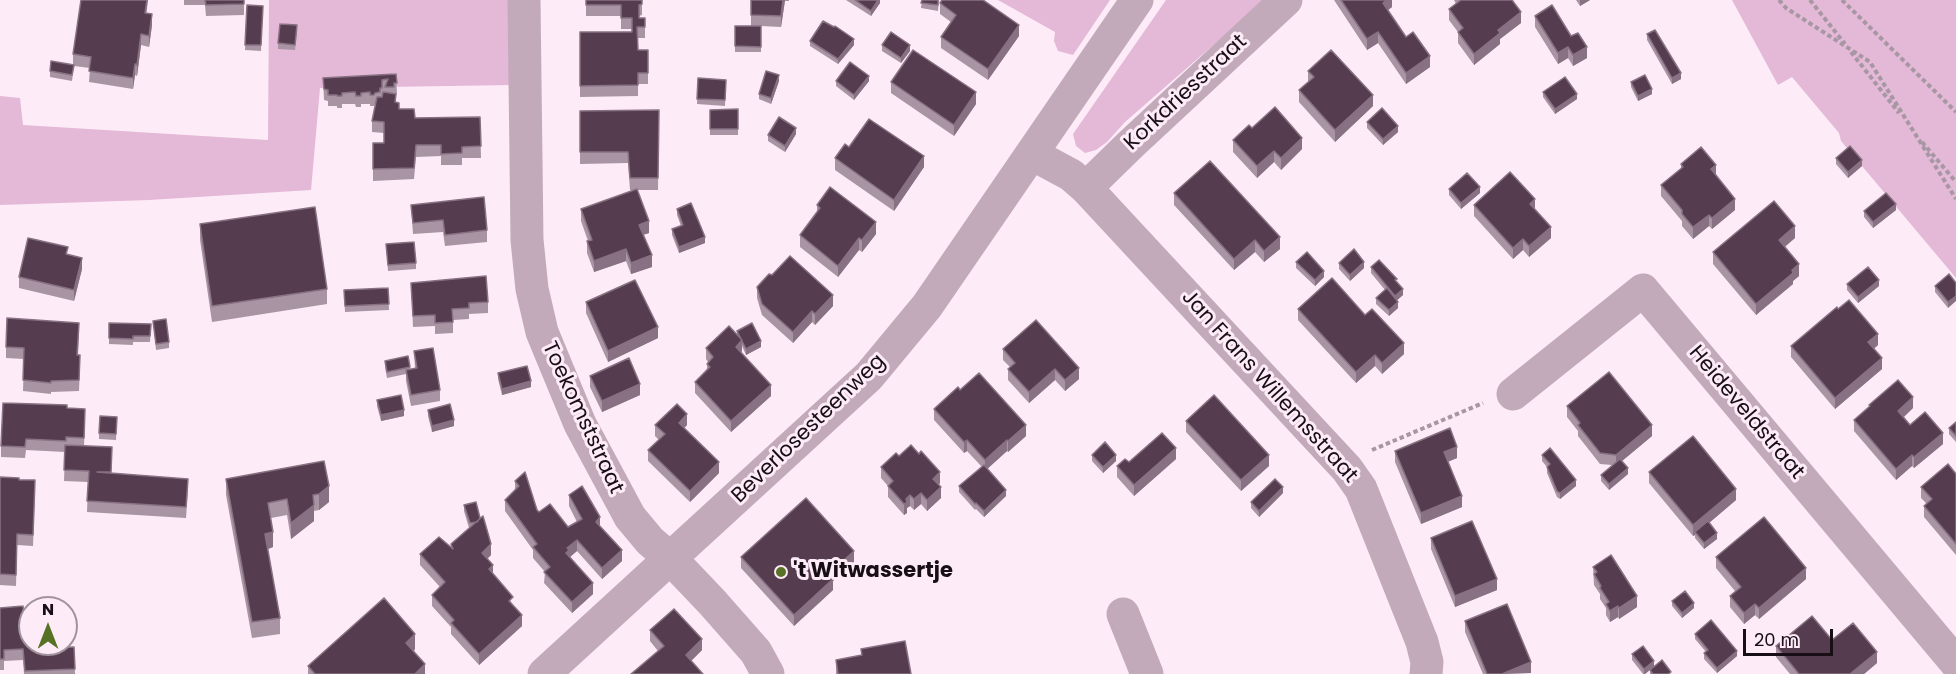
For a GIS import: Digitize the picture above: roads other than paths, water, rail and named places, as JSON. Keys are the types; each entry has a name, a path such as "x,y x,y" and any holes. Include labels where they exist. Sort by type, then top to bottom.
{"street":[{"name":"Toekomststraat","path":"524,0 527,240 532,289 542,332 580,424 630,517 650,541 672,559 756,652 768,674"},
{"name":"Beverlosesteenweg","path":"544,674 869,376 927,306 1137,0"},
{"name":"Korkdriesstraat","path":"1086,188 1286,0"},
{"name":"Jan Frans Willemsstraat","path":"1032,154 1071,175 1086,188 1341,463 1361,489 1418,631 1427,662 1426,674"},
{"name":"Heideveldstraat","path":"1513,394 1643,290 1956,663"},
{"path":"1123,614 1147,674"}],"place":[{"name":"'t Witwassertje","path":"781,572"}]}
